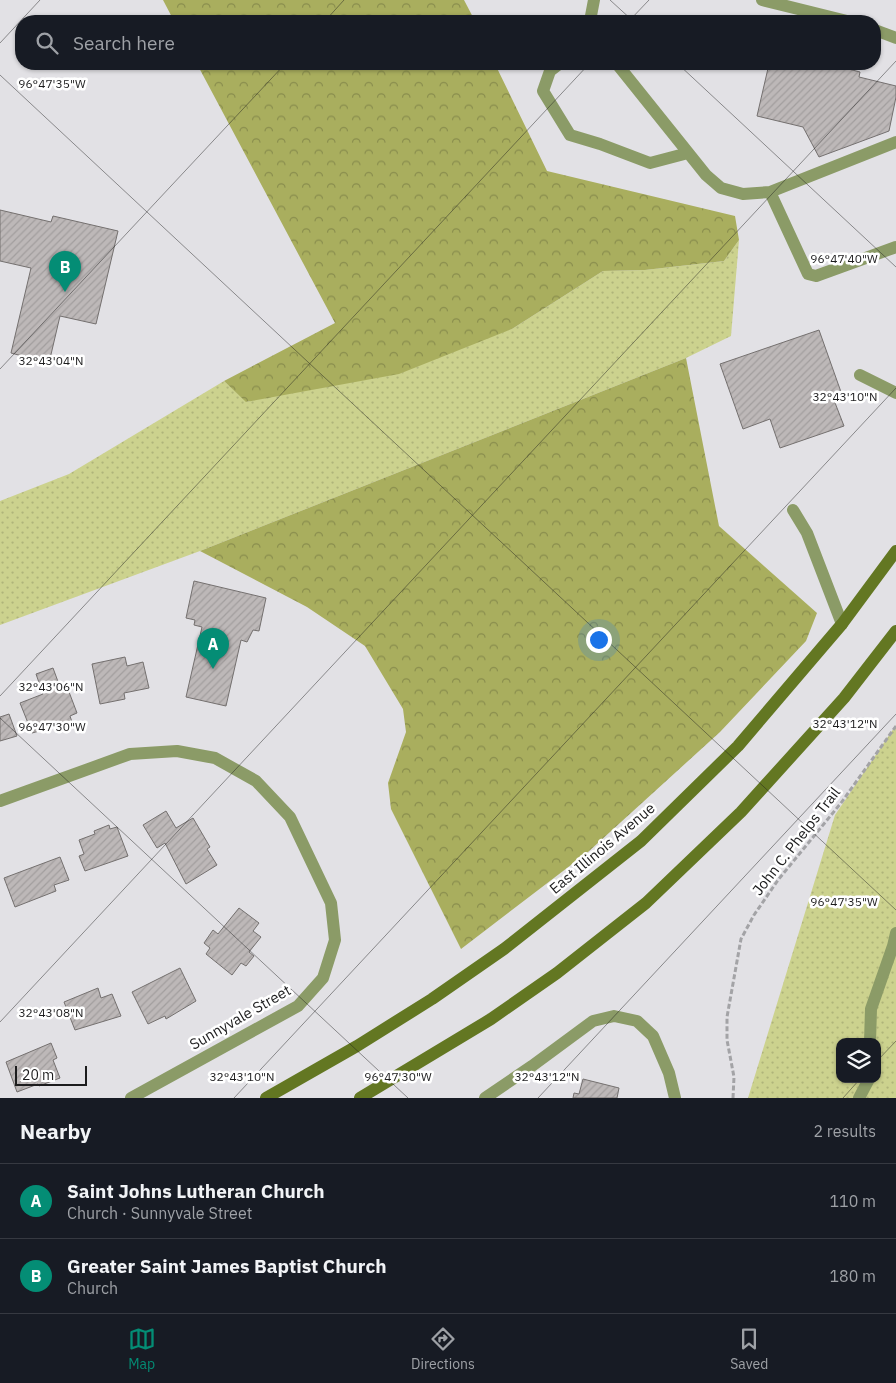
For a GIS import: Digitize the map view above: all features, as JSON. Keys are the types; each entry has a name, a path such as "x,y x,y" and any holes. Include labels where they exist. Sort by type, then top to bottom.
{"main road":[{"name":"East Illinois Avenue","path":"266,1098 357,1046 432,999 504,949 641,840 738,746 842,624 896,551"},
{"path":"360,1098 490,1019 557,973 646,903 741,812 844,698 896,631"}],"street":[{"path":"591,15 594,0"},
{"path":"762,0 823,15"},
{"path":"881,32 896,38"},
{"path":"552,70 543,91 570,135 650,163 688,153"},
{"path":"621,70 706,175 721,188 744,194 770,192 896,142"},
{"path":"770,192 808,274 816,276 896,247"},
{"path":"860,375 896,393"},
{"path":"794,510 806,533 842,624"},
{"name":"Sunnyvale Street","path":"0,801 130,754 177,751 215,758 256,781 290,817 330,903 335,940 323,978 298,1006 131,1098"},
{"path":"870,1038 871,1010 894,946 896,933"},
{"path":"489,1097 593,1021 614,1016 637,1021 653,1036 669,1073 675,1098"},
{"path":"859,1098 868,1083"}],"path":[{"name":"John C. Phelps Trail","path":"733,1098 734,1077 727,1040 727,1017 741,939 754,915 778,880 841,803 896,726"}],"green space":[{"path":"163,0 464,0 472,15 171,15"},
{"path":"200,70 498,70 547,171 735,216 739,240 724,261 645,270 603,271 512,329 399,374 246,402 224,381 335,323"},
{"path":"739,240 731,336 686,358 200,551 0,625 0,501 69,474 224,381 247,402 512,329 603,271 645,270 724,261"},
{"path":"686,358 719,526 817,613 806,641 720,732 588,852 461,949 391,809 388,783 406,732 403,709 365,646 307,607 200,551"},
{"path":"896,725 896,1098 748,1098 835,815"}],"building":[{"path":"768,70 852,70 860,72 859,77 896,86 896,97 889,131 819,157 803,127 757,116"},
{"path":"0,210 51,222 53,216 118,231 96,324 60,316 49,363 11,353 31,268 0,261"},
{"path":"819,330 841,392 832,395 844,426 780,448 770,419 743,429 720,364"},
{"path":"194,581 266,598 259,631 253,630 247,642 241,640 226,706 186,697 202,627 194,625 195,620 186,618"},
{"path":"125,657 127,666 143,662 149,688 124,693 125,699 100,704 92,664"},
{"path":"53,668 60,687 66,684 77,713 70,716 72,722 32,733 20,703 43,694 36,674"},
{"path":"9,714 17,736 0,741 0,717"},
{"path":"166,811 176,828 193,818 210,847 207,849 217,865 186,884 165,843 157,848 143,825"},
{"path":"109,825 110,829 117,827 128,856 85,871 79,856 84,854 79,840 95,834 94,831"},
{"path":"60,857 69,880 54,885 56,891 15,907 4,878"},
{"path":"239,908 259,923 253,931 261,937 249,952 254,956 246,966 241,963 232,975 206,954 210,948 204,943 213,930 218,934"},
{"path":"180,968 196,1001 166,1019 165,1016 148,1024 132,992"},
{"path":"98,988 101,998 112,994 121,1016 75,1030 64,1002"},
{"path":"51,1043 57,1058 53,1060 60,1078 17,1092 6,1062"},
{"path":"583,1079 619,1088 617,1098 573,1098 574,1093 579,1094"}],"place":[{"name":"Greater Saint James Baptist Church","path":"65,292"},
{"name":"Saint Johns Lutheran Church","path":"213,669"}]}
